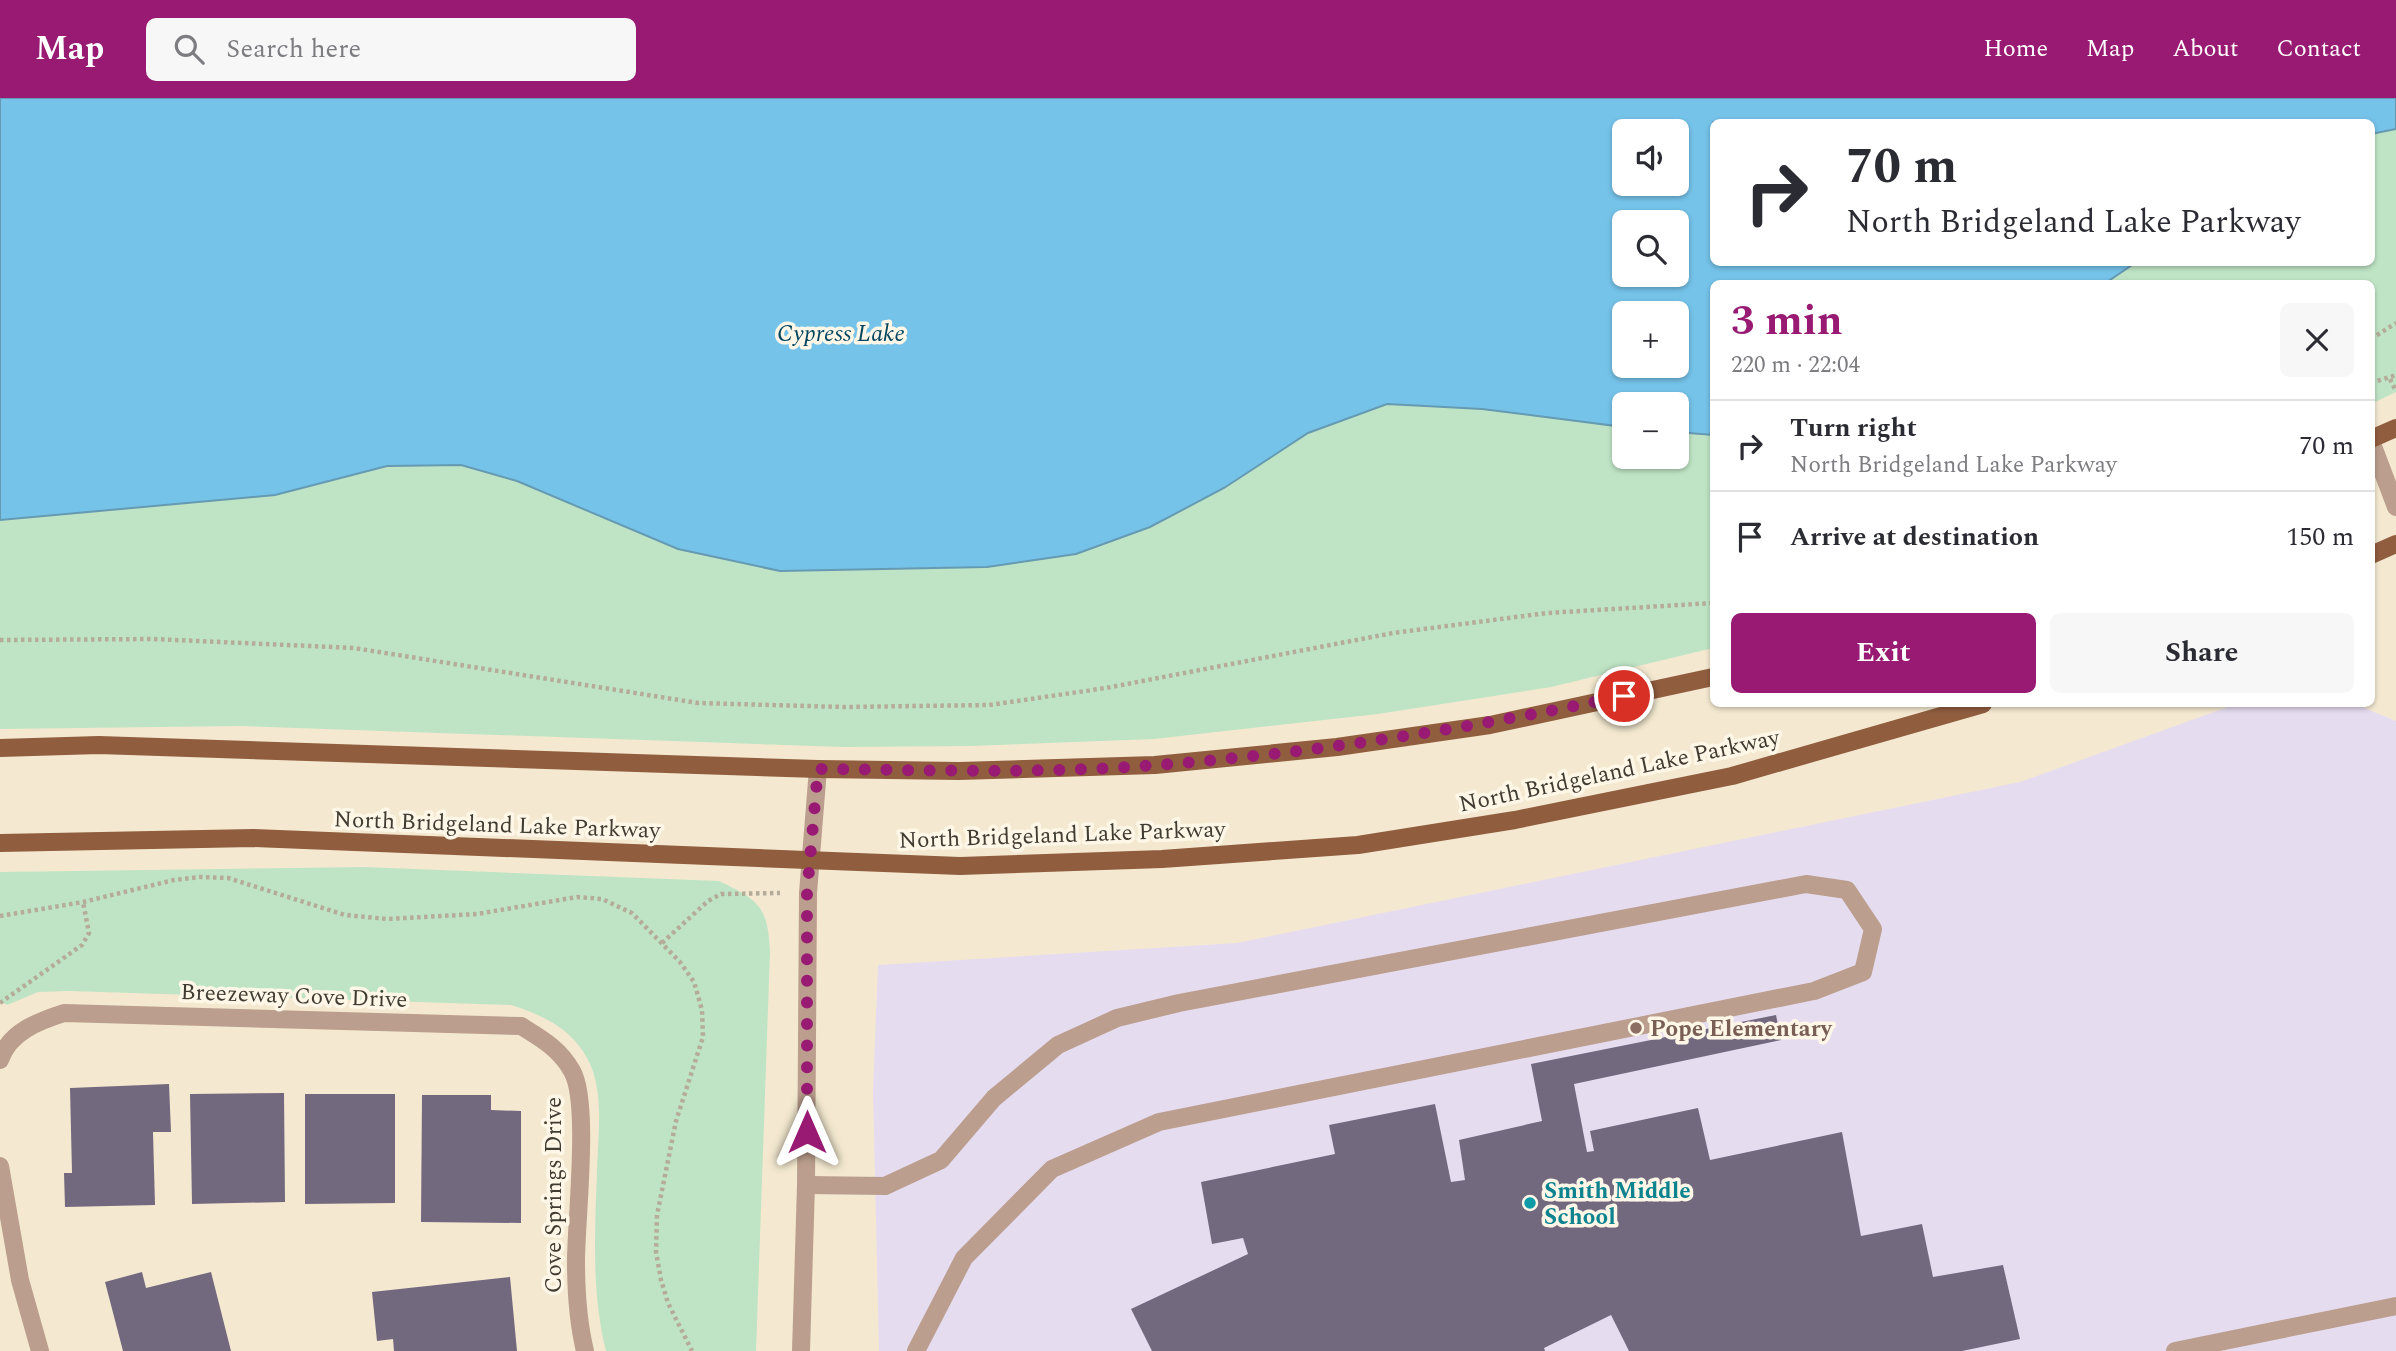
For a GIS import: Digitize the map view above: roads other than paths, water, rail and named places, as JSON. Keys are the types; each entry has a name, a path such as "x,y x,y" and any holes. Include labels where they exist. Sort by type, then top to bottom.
{"main road":[{"path":"2375,438 2396,428"},
{"path":"2375,553 2396,544"},
{"path":"0,748 99,745 818,769 959,771 1181,763 1337,747 1490,725 1710,678"},
{"name":"North Bridgeland Lake Parkway","path":"0,843 253,838 960,866 1162,859 1358,845 1515,820 1732,776 1973,707"}],"street":[{"path":"2375,451 2396,506"},
{"path":"801,1351 806,1185 807,893 818,769"},
{"path":"806,1185 885,1186 941,1160 993,1098 1058,1045 1117,1018 1230,993 1806,884 1847,890 1873,929 1863,972 1814,990 1159,1122 1052,1169 964,1258 916,1351"},
{"name":"Breezeway Cove Drive","path":"0,1060 2,1053 31,1024 64,1013 521,1026 553,1045"},
{"name":"Cove Springs Drive","path":"553,1045 573,1072 581,1100 576,1263 579,1325 585,1351"},
{"path":"0,1166 20,1280 40,1351"},
{"path":"2175,1351 2396,1306"}],"water":[{"name":"Cypress Lake","path":"0,98 2396,98 2396,129 2375,133 2375,119 1710,119 1710,266 2131,266 2110,280 1710,280 1710,435 1689,433 1689,392 1612,392 1612,425 1482,409 1387,404 1308,433 1224,488 1150,527 1076,554 987,567 780,571 678,549 517,481 461,465 387,466 275,495 0,520"}],"place":[{"name":"Pope Elementary","path":"1636,1028"},
{"name":"Smith Middle School","path":"1530,1203"}]}
